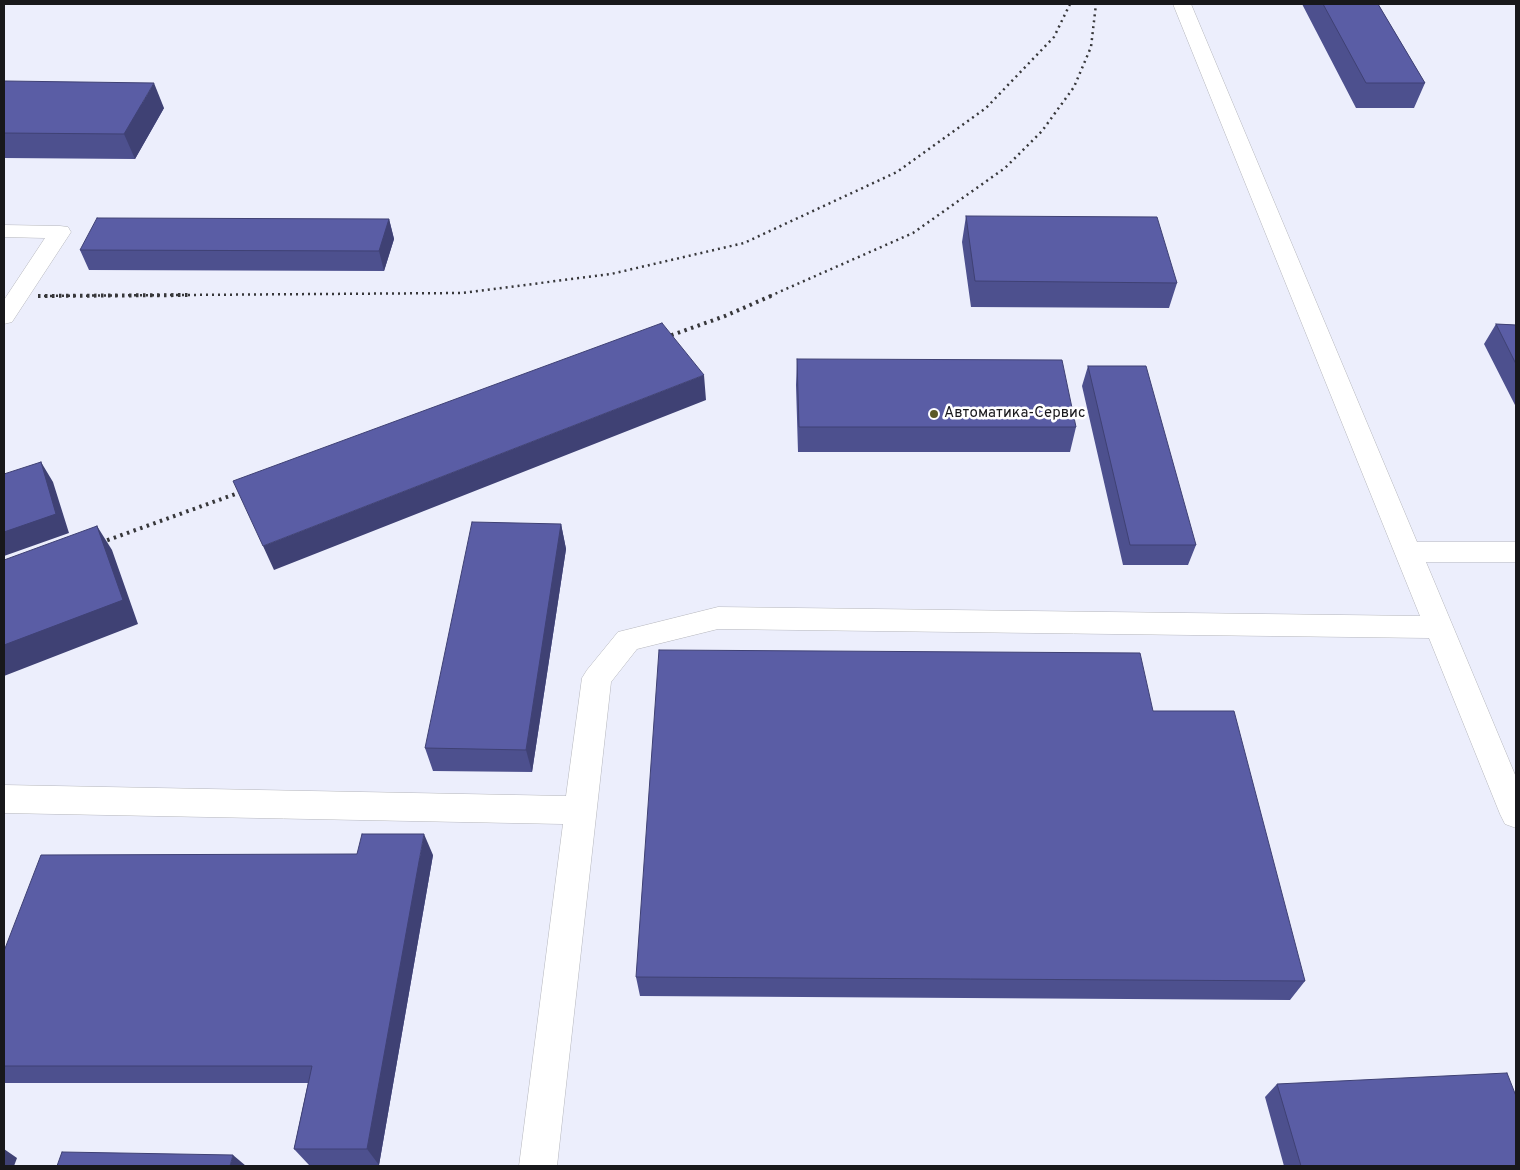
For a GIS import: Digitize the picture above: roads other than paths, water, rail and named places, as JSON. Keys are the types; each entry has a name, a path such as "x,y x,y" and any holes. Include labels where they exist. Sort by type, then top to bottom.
{"lane":[{"path":"1182,4 1516,814"},
{"path":"4,231 60,232 4,317"},
{"path":"1408,552 1516,552"},
{"path":"538,1166 597,678 628,640 718,618 1439,628"},
{"path":"4,799 580,810"}],"railway":[{"path":"192,295 38,296 462,293 611,274 744,243 897,172 986,108 1054,37 1070,4"},
{"path":"770,296 913,233 1005,168 1042,131 1074,87 1091,47 1096,4"},
{"path":"658,340 725,316 773,295"},
{"path":"94,545 252,488"}],"place":[{"name":"Автоматика-Сервис","path":"934,414"}]}
